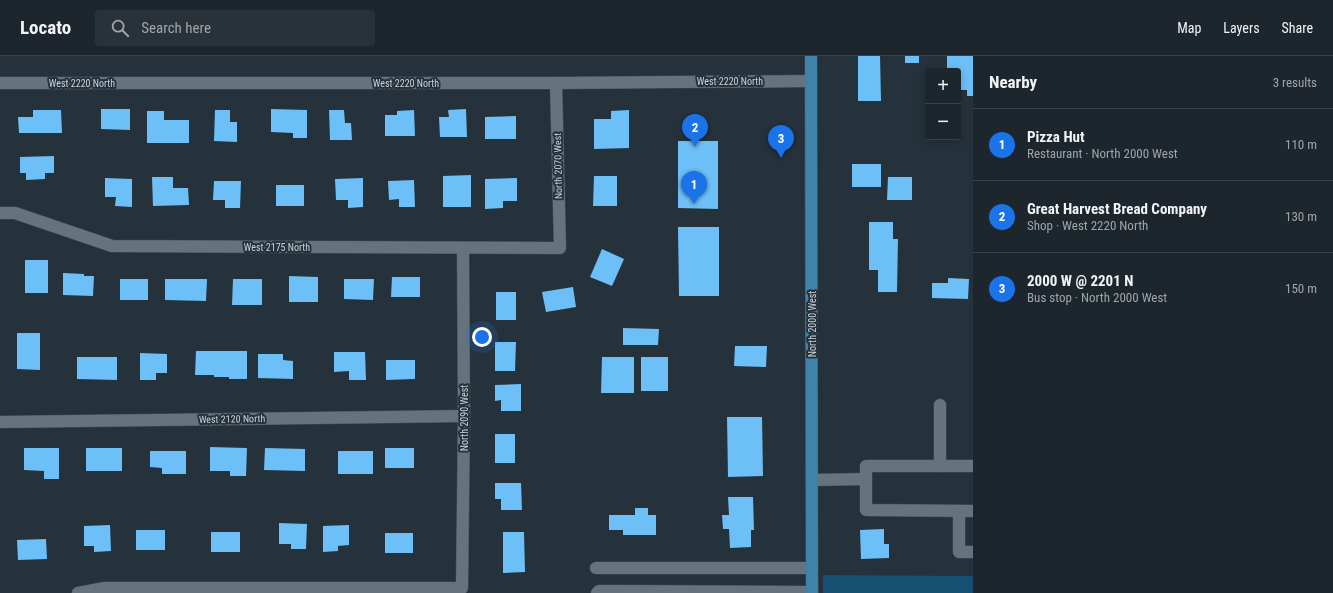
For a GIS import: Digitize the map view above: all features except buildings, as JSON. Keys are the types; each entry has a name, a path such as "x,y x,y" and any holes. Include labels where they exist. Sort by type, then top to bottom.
{"main road":[{"name":"North 2000 West","path":"811,56 812,593"}],"street":[{"name":"West 2220 North","path":"0,83 556,83 811,81"},
{"name":"North 2070 West","path":"556,83 560,248"},
{"name":"West 2175 North","path":"0,213 15,213 112,246 560,248"},
{"name":"North 2090 West","path":"78,593 105,588 462,588 464,416 463,248"},
{"path":"940,405 940,466"},
{"name":"West 2120 North","path":"0,422 464,416"},
{"path":"973,466 866,466 866,510 973,511"},
{"path":"812,480 866,479"},
{"path":"959,511 959,552 973,552"},
{"path":"596,568 812,568"},
{"path":"597,593 600,591 617,591 812,593"}],"shaded area":[{"path":"823,575 973,576 973,593 823,593"}],"place":[{"name":"Great Harvest Bread Company","path":"695,147"},
{"name":"2000 W @ 2201 N","path":"781,158"},
{"name":"Pizza Hut","path":"694,204"}]}
